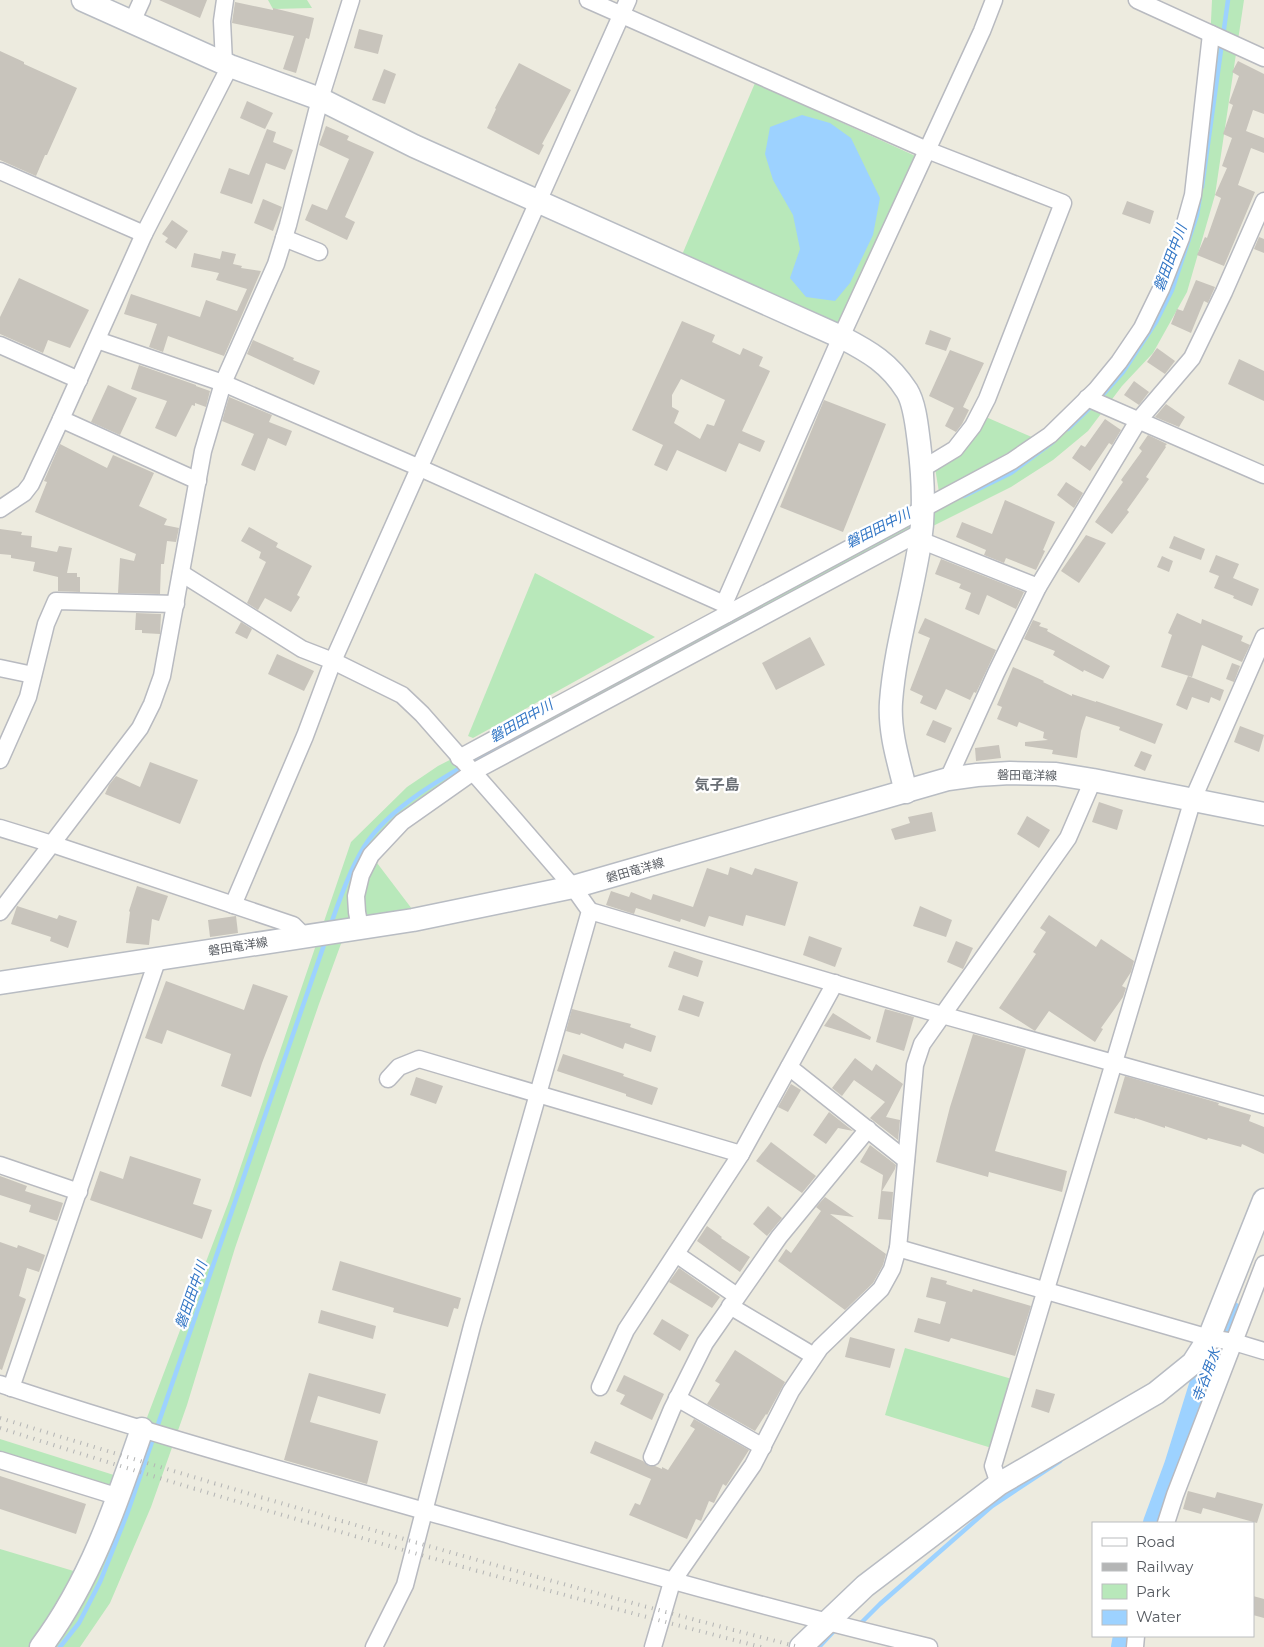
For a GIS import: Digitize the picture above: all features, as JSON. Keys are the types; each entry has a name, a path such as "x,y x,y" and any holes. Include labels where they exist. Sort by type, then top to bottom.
{"street":[{"path":"83,0 227,64 320,99 414,146 841,337 870,351 891,371 908,393 917,424 922,469 921,524 891,705 892,730 906,792"},
{"path":"132,22 142,0"},
{"path":"0,509 24,493 30,484 62,420 144,234 227,64 222,21 225,0"},
{"path":"0,912 140,728 152,704 162,676 203,451 224,383 276,264 320,99 351,0"},
{"path":"588,0 625,8 927,150 1063,203 988,399 973,426 955,449 922,469"},
{"path":"725,609 841,337 982,31 994,0"},
{"path":"1137,0 1264,58"},
{"path":"232,905 305,736 333,661 625,8"},
{"path":"360,928 356,896 361,875 371,855 397,825 473,772 921,524 1050,435 1096,390 1119,362 1142,328 1161,289 1180,238 1193,195 1211,34"},
{"path":"0,171 144,234"},
{"path":"948,779 996,673 1038,588 1138,421 1192,358 1224,292 1264,201"},
{"path":"284,238 318,252"},
{"path":"97,340 224,383 420,468 725,609"},
{"path":"0,345 79,380"},
{"path":"1087,398 1264,475"},
{"path":"62,420 198,481"},
{"path":"459,758 725,609 921,524"},
{"path":"921,524 1038,588"},
{"path":"181,573 302,649 333,661 402,695 422,714 473,772 573,887 590,911 942,1015 1264,1105"},
{"path":"0,760 19,719 46,624 56,601 176,604"},
{"path":"999,1484 993,1466 1193,799 1264,636"},
{"path":"0,668 33,675"},
{"name":"磐田竜洋線","path":"0,983 412,920 573,887 948,779 977,775 1010,773 1056,774 1264,814"},
{"path":"653,1647 672,1582 754,1465 791,1391 820,1348 881,1289 892,1269 898,1248 915,1065 922,1044 1068,838 1093,780"},
{"path":"0,828 293,925 304,936"},
{"path":"374,1647 405,1585 472,1326 590,911"},
{"path":"158,958 79,1192 6,1386 274,1469 672,1582 929,1647"},
{"path":"600,1387 626,1330 741,1154 835,983"},
{"path":"388,1080 399,1067 419,1059 741,1154"},
{"path":"789,1067 906,1160"},
{"path":"652,1457 677,1398 705,1343 779,1237 868,1129"},
{"path":"0,1165 79,1192"},
{"path":"801,1647 865,1586 999,1484 1156,1393 1193,1363 1209,1338 1264,1200"},
{"path":"898,1248 1045,1292 1209,1338 1234,1342 1264,1351"},
{"path":"676,1254 734,1301 814,1356"},
{"path":"1166,1522 1264,1264"},
{"path":"677,1398 763,1447"},
{"path":"43,1646 88,1571 119,1497 142,1428"},
{"path":"0,1460 119,1497"}],"green space":[{"path":"268,0 307,0 312,8 273,9"},
{"path":"1212,0 1244,0 1215,195 1187,292 1153,353 1122,386 1088,431 1053,460 1011,487 917,534 492,756 371,855 412,909 346,930 235,1248 187,1405 151,1507 110,1603 80,1647 41,1647 140,1436 229,1201 351,842 407,787 438,766 555,706 1012,461 1105,379 1161,289 1184,225 1210,42"},
{"path":"755,83 922,159 843,332 676,269"},
{"path":"979,414 1034,438 939,492 934,462"},
{"path":"535,573 655,637 473,738 468,736"},
{"path":"905,1348 1019,1381 998,1450 885,1415"},
{"path":"0,1439 117,1476 108,1494 0,1460"},
{"path":"0,1549 77,1572 52,1619 29,1647 0,1647"}],"water":[{"path":"802,115 830,123 851,138 880,198 873,235 850,283 835,301 806,297 790,278 800,249 793,215 773,180 765,154 770,127"}],"building":[{"path":"159,0 207,0 200,18"},
{"path":"235,2 273,10 273,8 314,18 309,39 306,38 296,73 283,69 294,36 232,23"},
{"path":"359,29 383,35 378,54 354,48"},
{"path":"0,51 77,88 36,176 0,160"},
{"path":"1238,61 1264,74 1264,114 1253,110 1246,131 1264,138 1264,153 1251,148 1238,185 1255,192 1224,266 1197,255 1205,237 1207,238 1221,198 1215,195 1227,168 1222,166 1232,138 1223,134 1233,105 1229,103 1239,76 1232,72"},
{"path":"519,63 571,90 542,144 544,145 539,155 487,128 495,108"},
{"path":"384,69 396,74 385,104 372,100"},
{"path":"247,101 273,113 265,129 240,118"},
{"path":"326,126 349,136 347,140 374,152 345,217 355,222 347,240 305,220 312,204 327,210 349,159 319,145"},
{"path":"267,129 276,132 273,142 293,150 285,170 266,163 252,204 220,193 229,168 249,175"},
{"path":"263,199 282,207 273,231 254,223"},
{"path":"1127,201 1154,211 1150,224 1122,214"},
{"path":"172,220 188,231 176,249 165,242 168,238 162,234"},
{"path":"1259,237 1264,239 1264,253 1254,249"},
{"path":"222,251 236,254 233,264 242,266 241,268 261,271 224,356 168,336 163,352 149,347 157,324 124,314 131,294 200,317 206,300 237,311 247,289 216,280 219,273 191,267 194,253 220,259"},
{"path":"19,278 89,310 70,348 48,340 43,353 0,334 0,317"},
{"path":"1196,280 1215,287 1208,303 1204,301 1191,333 1171,324 1177,309 1183,311"},
{"path":"682,321 715,335 712,342 740,355 743,348 763,357 759,366 770,371 742,431 765,441 760,452 739,443 726,472 677,450 667,471 654,465 663,445 632,430","holes":["681,379 725,400 714,426 707,424 700,439 674,423 679,411 672,407 672,395"]},
{"path":"930,330 951,338 946,351 925,344"},
{"path":"253,340 320,371 314,385 247,354"},
{"path":"1157,348 1175,361 1165,374 1147,362"},
{"path":"950,350 984,363 963,407 969,410 956,432 945,426 954,408 929,396"},
{"path":"1239,359 1264,371 1264,401 1228,384"},
{"path":"139,365 210,391 206,407 195,403 195,406 192,405 176,437 155,428 167,401 131,389"},
{"path":"1134,381 1149,392 1139,405 1124,395"},
{"path":"108,385 137,398 120,435 91,422"},
{"path":"229,397 272,415 269,422 292,431 286,446 268,438 255,471 241,465 254,434 222,421"},
{"path":"824,400 886,424 843,532 780,507"},
{"path":"1166,404 1185,417 1179,427 1155,417"},
{"path":"1105,419 1121,430 1112,445 1109,443 1090,471 1072,458 1081,445 1085,447"},
{"path":"1148,435 1167,444 1166,447 1146,477 1149,479 1127,510 1129,512 1112,534 1095,522 1123,482 1121,480 1142,451 1139,448"},
{"path":"60,444 107,468 113,455 154,473 139,506 167,519 164,525 179,528 176,542 167,541 164,564 161,564 160,594 118,593 120,558 134,561 136,554 35,512 47,482 44,481"},
{"path":"1066,482 1083,493 1074,508 1057,495"},
{"path":"1005,500 1055,522 1036,570 1006,558 1004,563 984,555 986,550 956,537 962,522 992,534"},
{"path":"249,527 278,543 276,547 312,566 297,595 300,597 291,612 265,598 258,610 247,603 266,562 259,558 261,552 241,541"},
{"path":"0,529 22,532 21,535 32,536 31,547 57,552 59,546 72,548 67,573 77,573 77,577 80,577 80,592 58,591 58,577 33,571 35,562 0,554"},
{"path":"1086,535 1106,543 1079,583 1061,571"},
{"path":"1174,536 1205,549 1201,560 1169,548"},
{"path":"1216,555 1239,564 1233,578 1259,589 1252,606 1214,588 1219,576 1209,572"},
{"path":"1162,556 1173,561 1169,572 1157,567"},
{"path":"941,559 1024,592 1016,609 987,595 979,615 965,609 971,593 959,588 961,584 935,574"},
{"path":"136,613 161,614 160,634 142,633 142,630 135,630"},
{"path":"1177,613 1201,624 1202,619 1243,636 1241,641 1250,645 1242,662 1202,645 1192,677 1161,667 1172,635 1168,633"},
{"path":"925,618 996,650 976,693 974,692 970,700 946,689 936,710 920,703 923,696 910,690 930,638 918,633"},
{"path":"1033,620 1041,623 1039,626 1048,629 1047,631 1110,666 1103,679 1084,670 1083,672 1053,655 1055,651 1024,639"},
{"path":"241,622 252,629 247,639 235,633"},
{"path":"810,637 825,665 776,690 762,663"},
{"path":"277,654 314,671 304,691 268,674"},
{"path":"1232,663 1240,666 1234,682 1226,679"},
{"path":"1013,667 1072,696 1072,694 1096,701 1163,724 1155,744 1119,730 1120,727 1086,716 1081,731 1077,758 1052,754 1053,750 1025,746 1025,742 1048,740 1043,738 1044,732 1019,722 1017,727 997,719 1002,707 997,705"},
{"path":"1188,676 1224,690 1220,701 1211,697 1209,703 1192,697 1187,710 1176,705"},
{"path":"933,720 952,728 945,743 926,735"},
{"path":"1240,726 1264,735 1259,752 1234,742"},
{"path":"999,745 1001,758 976,761 975,748"},
{"path":"1141,751 1152,755 1145,771 1134,766"},
{"path":"150,762 198,780 180,824 105,794 116,776 140,787"},
{"path":"1099,802 1123,810 1117,830 1092,822"},
{"path":"932,812 936,831 895,840 891,829 910,823 908,817"},
{"path":"1027,816 1050,830 1039,848 1017,834"},
{"path":"730,867 752,875 755,868 798,882 785,926 746,915 743,926 709,916 705,927 681,919 680,922 636,908 634,914 606,905 611,891 629,897 631,892 651,900 653,894 693,907 707,868 728,875"},
{"path":"137,886 168,896 159,921 152,919 149,945 126,943 129,911"},
{"path":"17,906 57,919 59,915 77,921 68,948 50,941 51,937 11,924"},
{"path":"920,906 952,920 946,937 913,926"},
{"path":"1049,915 1096,947 1101,939 1134,961 1131,972 1122,986 1126,988 1123,997 1101,1028 1103,1029 1095,1042 1049,1011 1035,1031 999,1008 1036,954 1033,952 1046,932 1040,928"},
{"path":"236,916 238,933 210,937 208,920"},
{"path":"809,936 842,948 835,967 803,955"},
{"path":"956,941 973,948 963,969 947,962"},
{"path":"674,951 703,961 698,977 668,967"},
{"path":"166,981 244,1010 253,984 288,996 251,1097 221,1086 231,1054 167,1030 162,1044 145,1038"},
{"path":"683,995 704,1002 699,1017 678,1010"},
{"path":"572,1009 631,1024 630,1027 656,1036 651,1052 625,1043 623,1049 581,1033 580,1035 566,1031"},
{"path":"885,1009 914,1017 904,1051 876,1042"},
{"path":"833,1013 871,1037 870,1040 824,1026"},
{"path":"973,1034 1026,1049 995,1151 1067,1171 1062,1192 989,1172 988,1177 936,1162 950,1107"},
{"path":"563,1054 624,1074 623,1076 658,1088 652,1105 626,1096 626,1094 557,1071"},
{"path":"855,1058 872,1071 876,1064 903,1084 886,1117 900,1120 898,1140 870,1118 885,1102 854,1080 842,1096 832,1088"},
{"path":"1125,1076 1219,1103 1218,1105 1251,1115 1249,1121 1264,1127 1264,1154 1242,1144 1241,1147 1208,1138 1207,1140 1165,1126 1165,1128 1114,1113"},
{"path":"416,1077 443,1086 436,1104 410,1095"},
{"path":"791,1084 801,1090 788,1112 778,1107"},
{"path":"829,1112 853,1131 838,1128 826,1144 813,1135"},
{"path":"771,1142 816,1176 802,1193 756,1161"},
{"path":"870,1145 896,1165 882,1191 893,1192 891,1220 878,1219 883,1175 860,1162"},
{"path":"130,1156 201,1179 193,1204 212,1210 202,1239 90,1200 100,1171 123,1179"},
{"path":"0,1176 27,1186 25,1191 63,1203 57,1221 29,1212 31,1205 0,1195"},
{"path":"825,1197 854,1217 830,1214 886,1254 883,1265 873,1283 845,1310 778,1261 786,1249 791,1253 821,1211 816,1207"},
{"path":"768,1206 782,1218 767,1236 753,1224"},
{"path":"707,1226 721,1238 750,1257 740,1272 697,1241"},
{"path":"0,1242 17,1248 18,1245 45,1255 39,1272 27,1268 19,1296 26,1299 2,1370 0,1369"},
{"path":"340,1261 461,1298 458,1309 454,1308 448,1327 393,1312 394,1308 332,1290"},
{"path":"679,1268 720,1297 712,1308 669,1282"},
{"path":"931,1277 947,1281 946,1284 972,1292 973,1289 1031,1306 1015,1356 951,1338 949,1342 914,1332 918,1318 940,1324 946,1302 926,1297"},
{"path":"321,1310 376,1326 373,1339 318,1323"},
{"path":"662,1319 689,1335 680,1351 653,1334"},
{"path":"850,1337 895,1349 890,1368 845,1357"},
{"path":"735,1350 785,1382 767,1415 755,1431 707,1404 720,1384 715,1381"},
{"path":"309,1373 386,1394 380,1414 318,1396 310,1422 378,1441 367,1484 284,1460"},
{"path":"624,1375 664,1394 652,1420 620,1404 625,1395 616,1391"},
{"path":"1036,1389 1055,1394 1049,1413 1031,1407"},
{"path":"694,1419 749,1450 726,1486 723,1484 714,1503 709,1501 701,1521 696,1519 687,1539 629,1515 635,1503 640,1505 651,1479 590,1453 595,1441 643,1461 649,1466 662,1469 662,1467 668,1470 695,1429 690,1426"},
{"path":"0,1476 86,1504 76,1534 0,1509"},
{"path":"1188,1491 1215,1498 1217,1492 1263,1504 1257,1523 1203,1508 1201,1514 1183,1509"},
{"path":"1254,1596 1264,1599 1264,1618 1254,1615"}],"waterway":[{"name":"磐田田中川","path":"1223,36 1228,0"},
{"name":"磐田田中川","path":"1202,187 1222,43"},
{"name":"磐田田中川","path":"1099,399 1123,372 1156,322 1172,290 1197,215 1200,197"},
{"name":"磐田田中川","path":"1068,429 1093,405"},
{"name":"磐田田中川","path":"964,496 1011,473 1053,442"},
{"name":"磐田田中川","path":"332,921 346,883 364,847 395,812 438,781 527,730"},
{"name":"磐田田中川","path":"60,1647 79,1623 100,1582 127,1514 325,942"},
{"name":"寺谷用水","path":"1156,1522 1177,1466 1208,1366 1230,1314"},
{"path":"1195,1375 1208,1366"},
{"path":"859,1625 880,1604 992,1506 1060,1461"},
{"path":"819,1647 834,1631 839,1631"},
{"name":"寺谷用水","path":"1124,1647 1126,1637"}],"railway":[{"path":"0,1418 398,1537 598,1594 799,1647"},
{"path":"0,1428 189,1487 379,1543 761,1647"}],"district":[{"name":"気子島","path":"717,784"}]}
